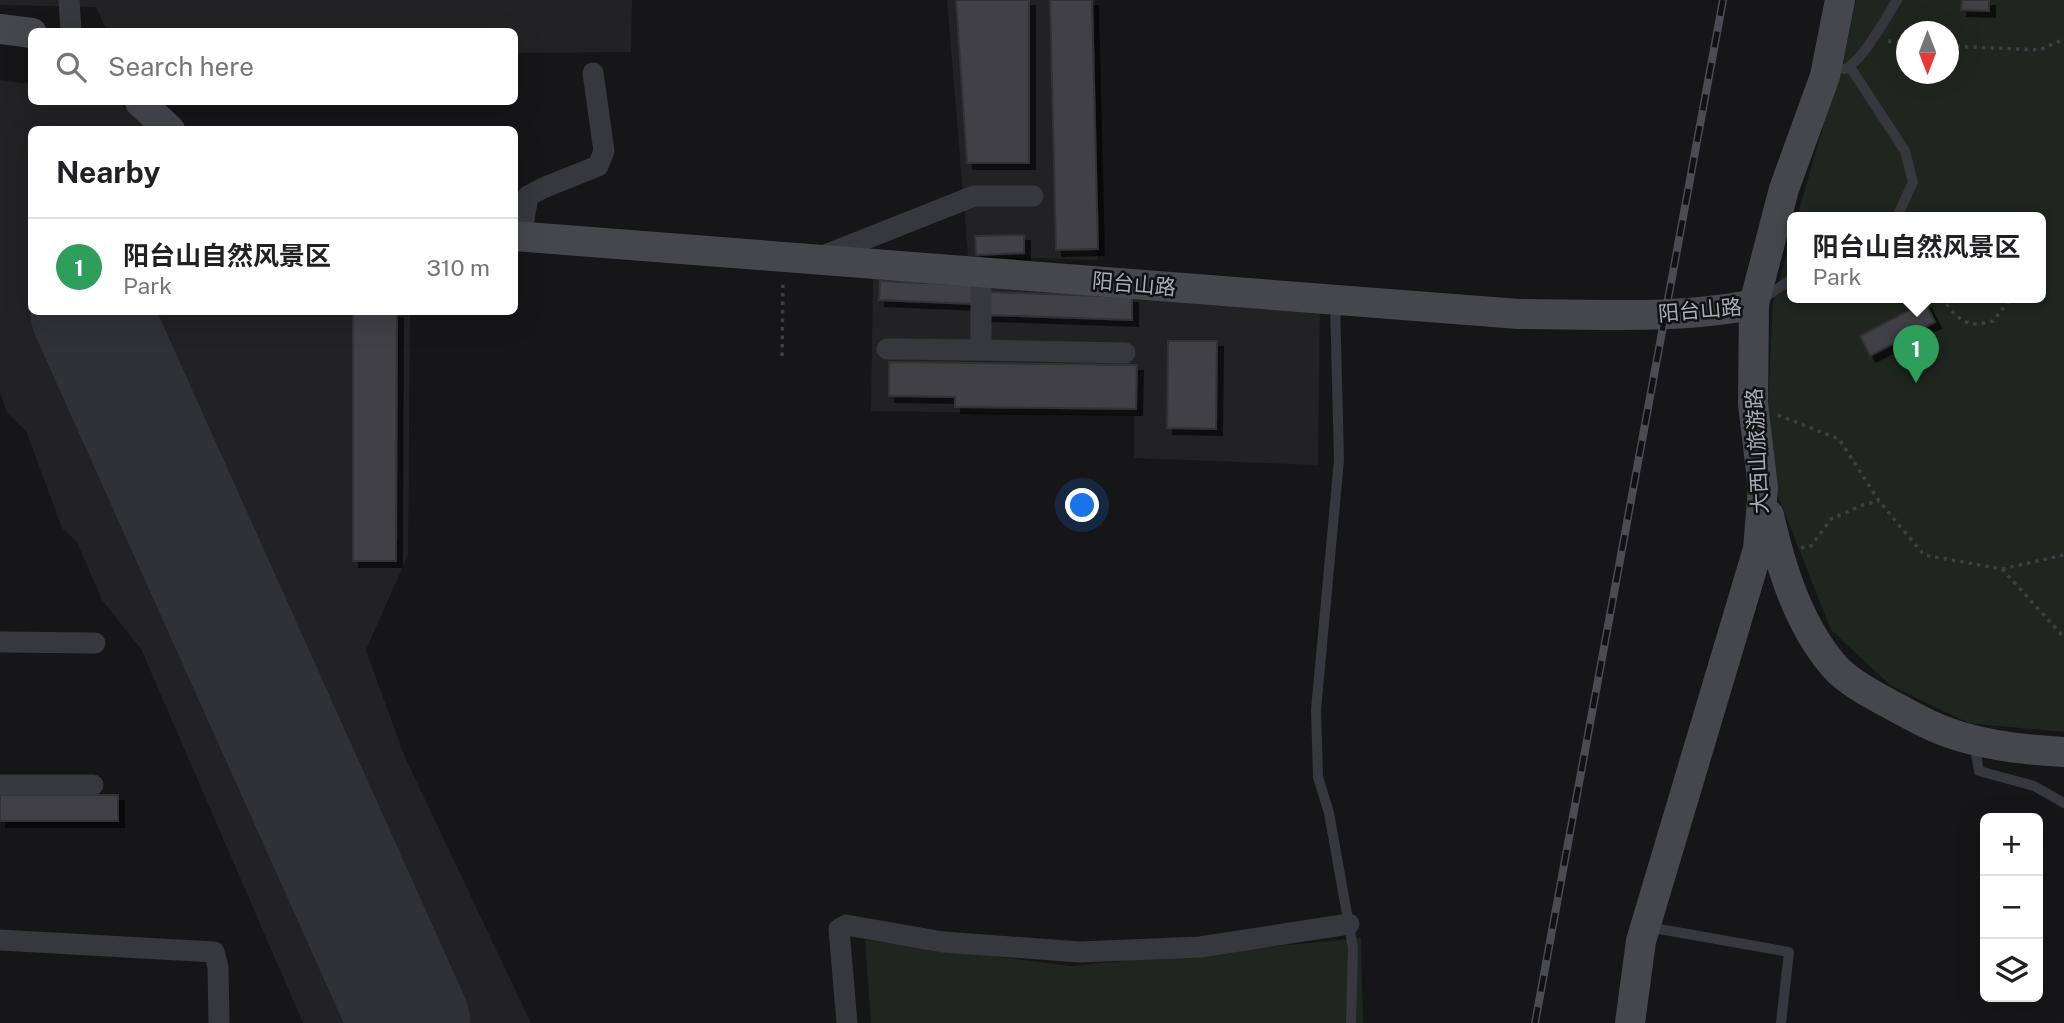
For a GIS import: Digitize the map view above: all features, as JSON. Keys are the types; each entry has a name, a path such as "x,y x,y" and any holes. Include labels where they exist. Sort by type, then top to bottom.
{"street":[{"path":"69,0 71,28"},
{"name":"大西山旅游路","path":"1630,1023 1641,941 1758,549 1763,488 1753,404 1754,304 1784,189 1837,72 1840,0"},
{"path":"0,29 28,32"},
{"path":"518,233 528,196 598,166 604,151 593,73"},
{"path":"143,105 166,126"},
{"path":"814,259 974,195 1033,196"},
{"name":"阳台山路","path":"518,237 1519,314 1641,315 1723,311 1754,304"},
{"path":"981,272 981,351"},
{"path":"887,349 1125,354"},
{"path":"1763,488 1778,553 1798,607 1814,638 1835,668 1867,691 1939,729 1974,740 2064,752"},
{"path":"1741,604 1761,596 1798,607"},
{"path":"0,642 95,643"},
{"path":"0,785 93,785"},
{"path":"848,1023 839,929 846,925 943,942 1080,952 1200,947 1349,923"},
{"path":"0,940 214,952 218,967 219,1023"}],"lane":[{"path":"1897,0 1871,40 1837,72 1905,151 1913,182 1900,212"},
{"path":"1754,304 1787,282"},
{"path":"1335,300 1339,460 1316,710 1318,777 1329,813 1353,948 1351,1023"},
{"path":"1974,740 1979,771 2034,786 2064,803"},
{"path":"1646,926 1789,952 1781,1023"}],"path":[{"path":"1959,46 2039,50 2064,39"},
{"path":"782,356 783,257"},
{"path":"1945,303 1961,319 1974,324 1993,321 2007,303"},
{"path":"1753,404 1839,439 1879,501 1924,555 2002,569 2064,555"},
{"path":"1778,553 1811,546 1831,519 1879,501"},
{"path":"2002,569 2064,635"}],"shaded area":[{"path":"0,0 632,0 631,52 518,53 518,28 106,28 96,7 0,5"},
{"path":"947,0 1095,0 1097,260 968,256"},
{"path":"1856,0 2064,0 2064,732 1968,723 1890,685 1831,630 1765,463 1773,303 1787,254 1787,303 2046,303 2046,212 1798,212 1845,51"},
{"path":"0,80 28,84 28,105 122,105 144,126 28,126 28,315 410,315 408,555 366,650 404,755 531,1023 303,1023 141,649 102,600 77,542 62,528 26,431 7,413 0,392"},
{"path":"873,277 1320,305 1318,465 1134,458 1134,415 871,411"},
{"path":"1361,938 1363,1023 871,1023 865,940 1071,966"}],"building":[{"path":"956,0 1029,0 1029,163 967,163"},
{"path":"1050,0 1092,0 1098,249 1056,250"},
{"path":"1962,0 1989,0 1989,11 1961,10"},
{"path":"1024,235 1024,253 976,255 975,236"},
{"path":"880,281 972,285 972,304 879,300"},
{"path":"987,292 1132,297 1132,320 986,315"},
{"path":"1923,303 1935,322 1870,356 1860,336"},
{"path":"353,315 397,315 396,561 353,561"},
{"path":"1168,341 1217,341 1216,429 1167,428"},
{"path":"889,362 1137,365 1136,409 955,407 955,397 889,396"},
{"path":"0,795 118,795 118,821 0,821"}],"runway":[{"path":"92,315 410,1023"}],"railway":[{"path":"1535,1023 1723,0"}],"place":[{"name":"阳台山自然风景区","path":"1916,383"}]}
